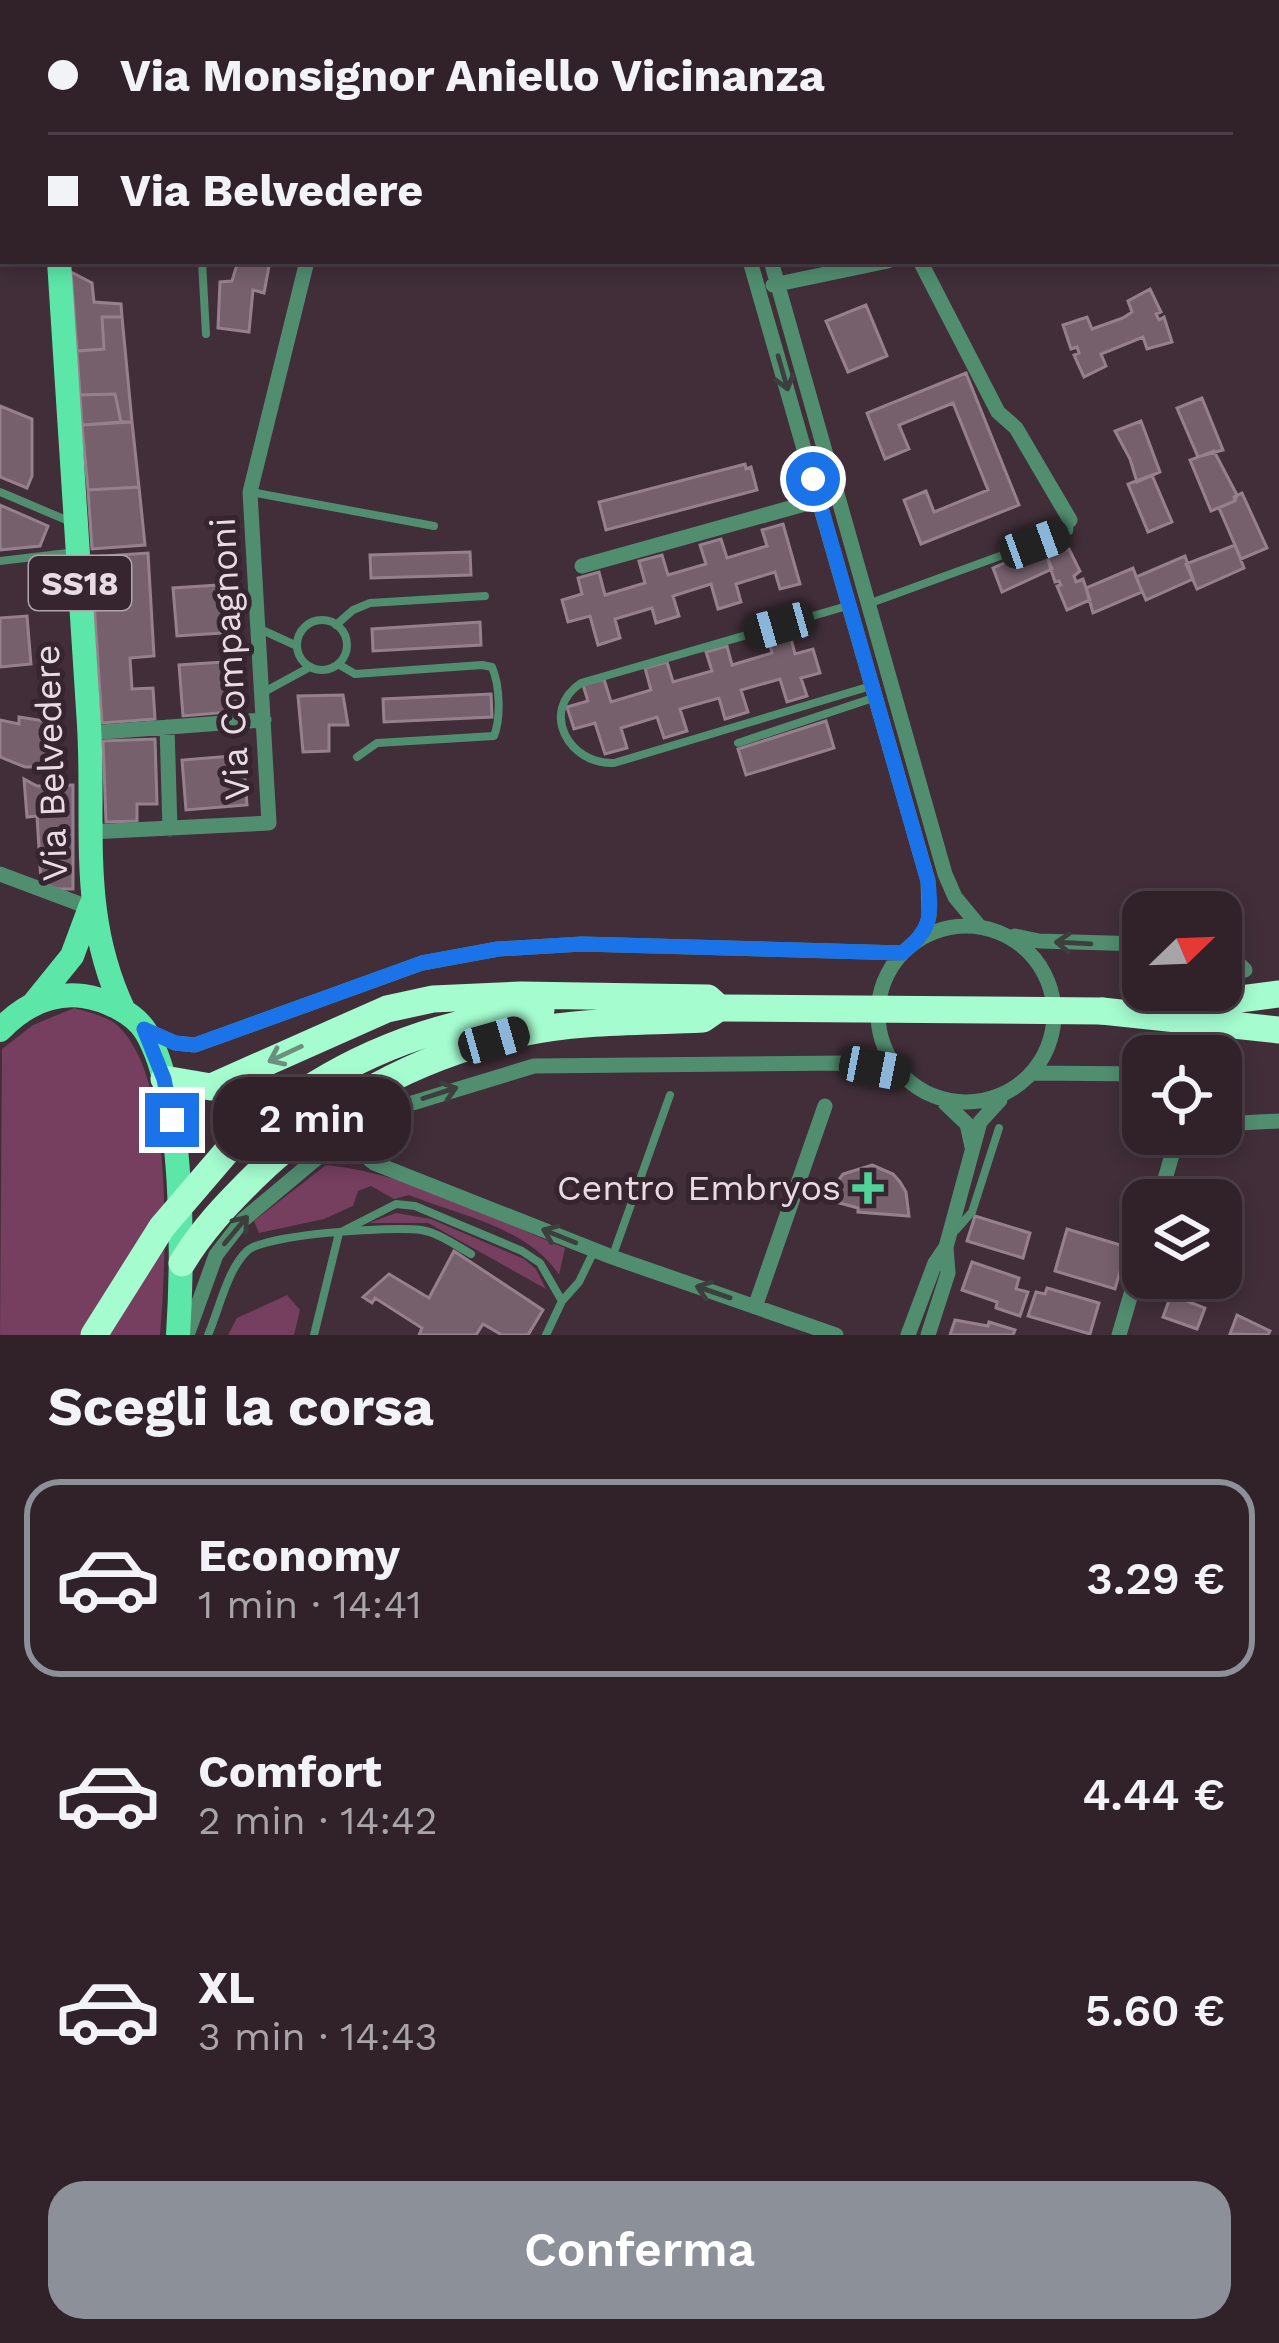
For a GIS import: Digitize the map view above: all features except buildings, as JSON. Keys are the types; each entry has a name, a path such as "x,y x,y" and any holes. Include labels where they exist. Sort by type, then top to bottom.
{"highway":[{"path":"1242,999 1279,994"},
{"path":"164,1079 211,1087 368,1017 433,999 708,998 719,1008"},
{"path":"1242,1007 1279,1008"},
{"path":"94,1335 162,1226 228,1150 276,1108 320,1079 355,1059 433,1030 466,1020 562,1008 1122,1010"},
{"path":"182,1263 204,1227 287,1147 333,1110 408,1067 523,1032 704,1019 719,1008"},
{"path":"1102,1011 1279,1030"}],"main road":[{"name":"Via Belvedere","path":"59,264 89,733 91,904"},
{"name":"SS18","path":"0,1028 34,1003 72,956 91,904"},
{"name":"SS18","path":"91,904 106,974 124,1011"},
{"name":"SS18","path":"34,1003 67,994 95,998 124,1011 144,1029 164,1079 172,1120 183,1335"}],"street":[{"name":"Via Compagnoni","path":"170,830 269,823 250,492 306,264"},
{"path":"752,264 928,881 924,936"},
{"path":"772,264 945,874 955,897 979,926"},
{"path":"758,289 874,264"},
{"path":"922,264 998,412 1016,428 1070,520"},
{"path":"582,566 819,500"},
{"path":"89,733 264,720"},
{"path":"90,832 170,830 167,727"},
{"path":"0,874 91,904"},
{"path":"973,1156 967,1124 952,1108 900,1073 888,1055 878,1017 884,980 902,953 924,936 950,926 979,926 1039,941 1122,943"},
{"path":"908,1335 935,1263 948,1242 980,1122 1033,1073 1051,1042 1054,1003 1041,966 1024,946 1003,933"},
{"path":"144,1029 175,1043 195,1045 422,963 498,949 582,944 902,953"},
{"path":"1242,967 1245,970"},
{"path":"183,1335 216,1255 243,1220 339,1141 396,1108 534,1066 850,1063 900,1073"},
{"path":"1033,1073 1122,1074"},
{"path":"933,1096 973,1103 1006,1094"},
{"path":"755,1307 825,1106"},
{"path":"1242,1123 1279,1121"},
{"path":"339,1141 374,1163 594,1250 836,1335"},
{"path":"928,1335 948,1273 948,1242"},
{"path":"1119,1335 1130,1299"}],"lane":[{"path":"202,264 206,334"},
{"path":"0,492 76,524"},
{"path":"250,492 434,526"},
{"path":"868,604 1069,531 1070,520"},
{"path":"0,561 78,551"},
{"path":"310,667 297,646 299,634 312,622 337,625 353,610 370,603 485,596"},
{"path":"848,606 580,682 566,694 561,707 565,737 592,762 614,764 873,692"},
{"path":"262,693 310,667 329,669 338,664 347,643 337,625"},
{"path":"258,629 297,646"},
{"path":"338,664 356,674 482,665 492,667 496,676 498,726 494,736 377,743 357,758"},
{"path":"738,743 873,692"},
{"path":"612,1257 670,1095"},
{"path":"948,1242 972,1212 999,1128"},
{"path":"314,1335 339,1233 396,1204 416,1206 522,1251 540,1263 562,1301"},
{"path":"208,1335 239,1261 259,1243 416,1229 471,1253"},
{"path":"546,1335 594,1250"}],"shaded area":[{"path":"74,1008 117,1025 136,1051 149,1086 163,1172 160,1335 0,1335 2,1049 33,1025"},
{"path":"326,1165 418,1187 565,1248 559,1275 512,1234 409,1195 394,1199 371,1186 358,1191 353,1206 324,1219 259,1233 254,1221"},
{"path":"396,1213 431,1219 524,1259 536,1269 546,1289 428,1223 369,1223"},
{"path":"287,1295 300,1310 294,1335 228,1335 237,1318"}],"place":[{"name":"Centro Embryos","path":"868,1188"}],"route":[{"path":"172,1120 164,1079 144,1029 175,1043 195,1045 422,963 498,949 582,944 902,953 924,936 928,881 813,479"}]}
